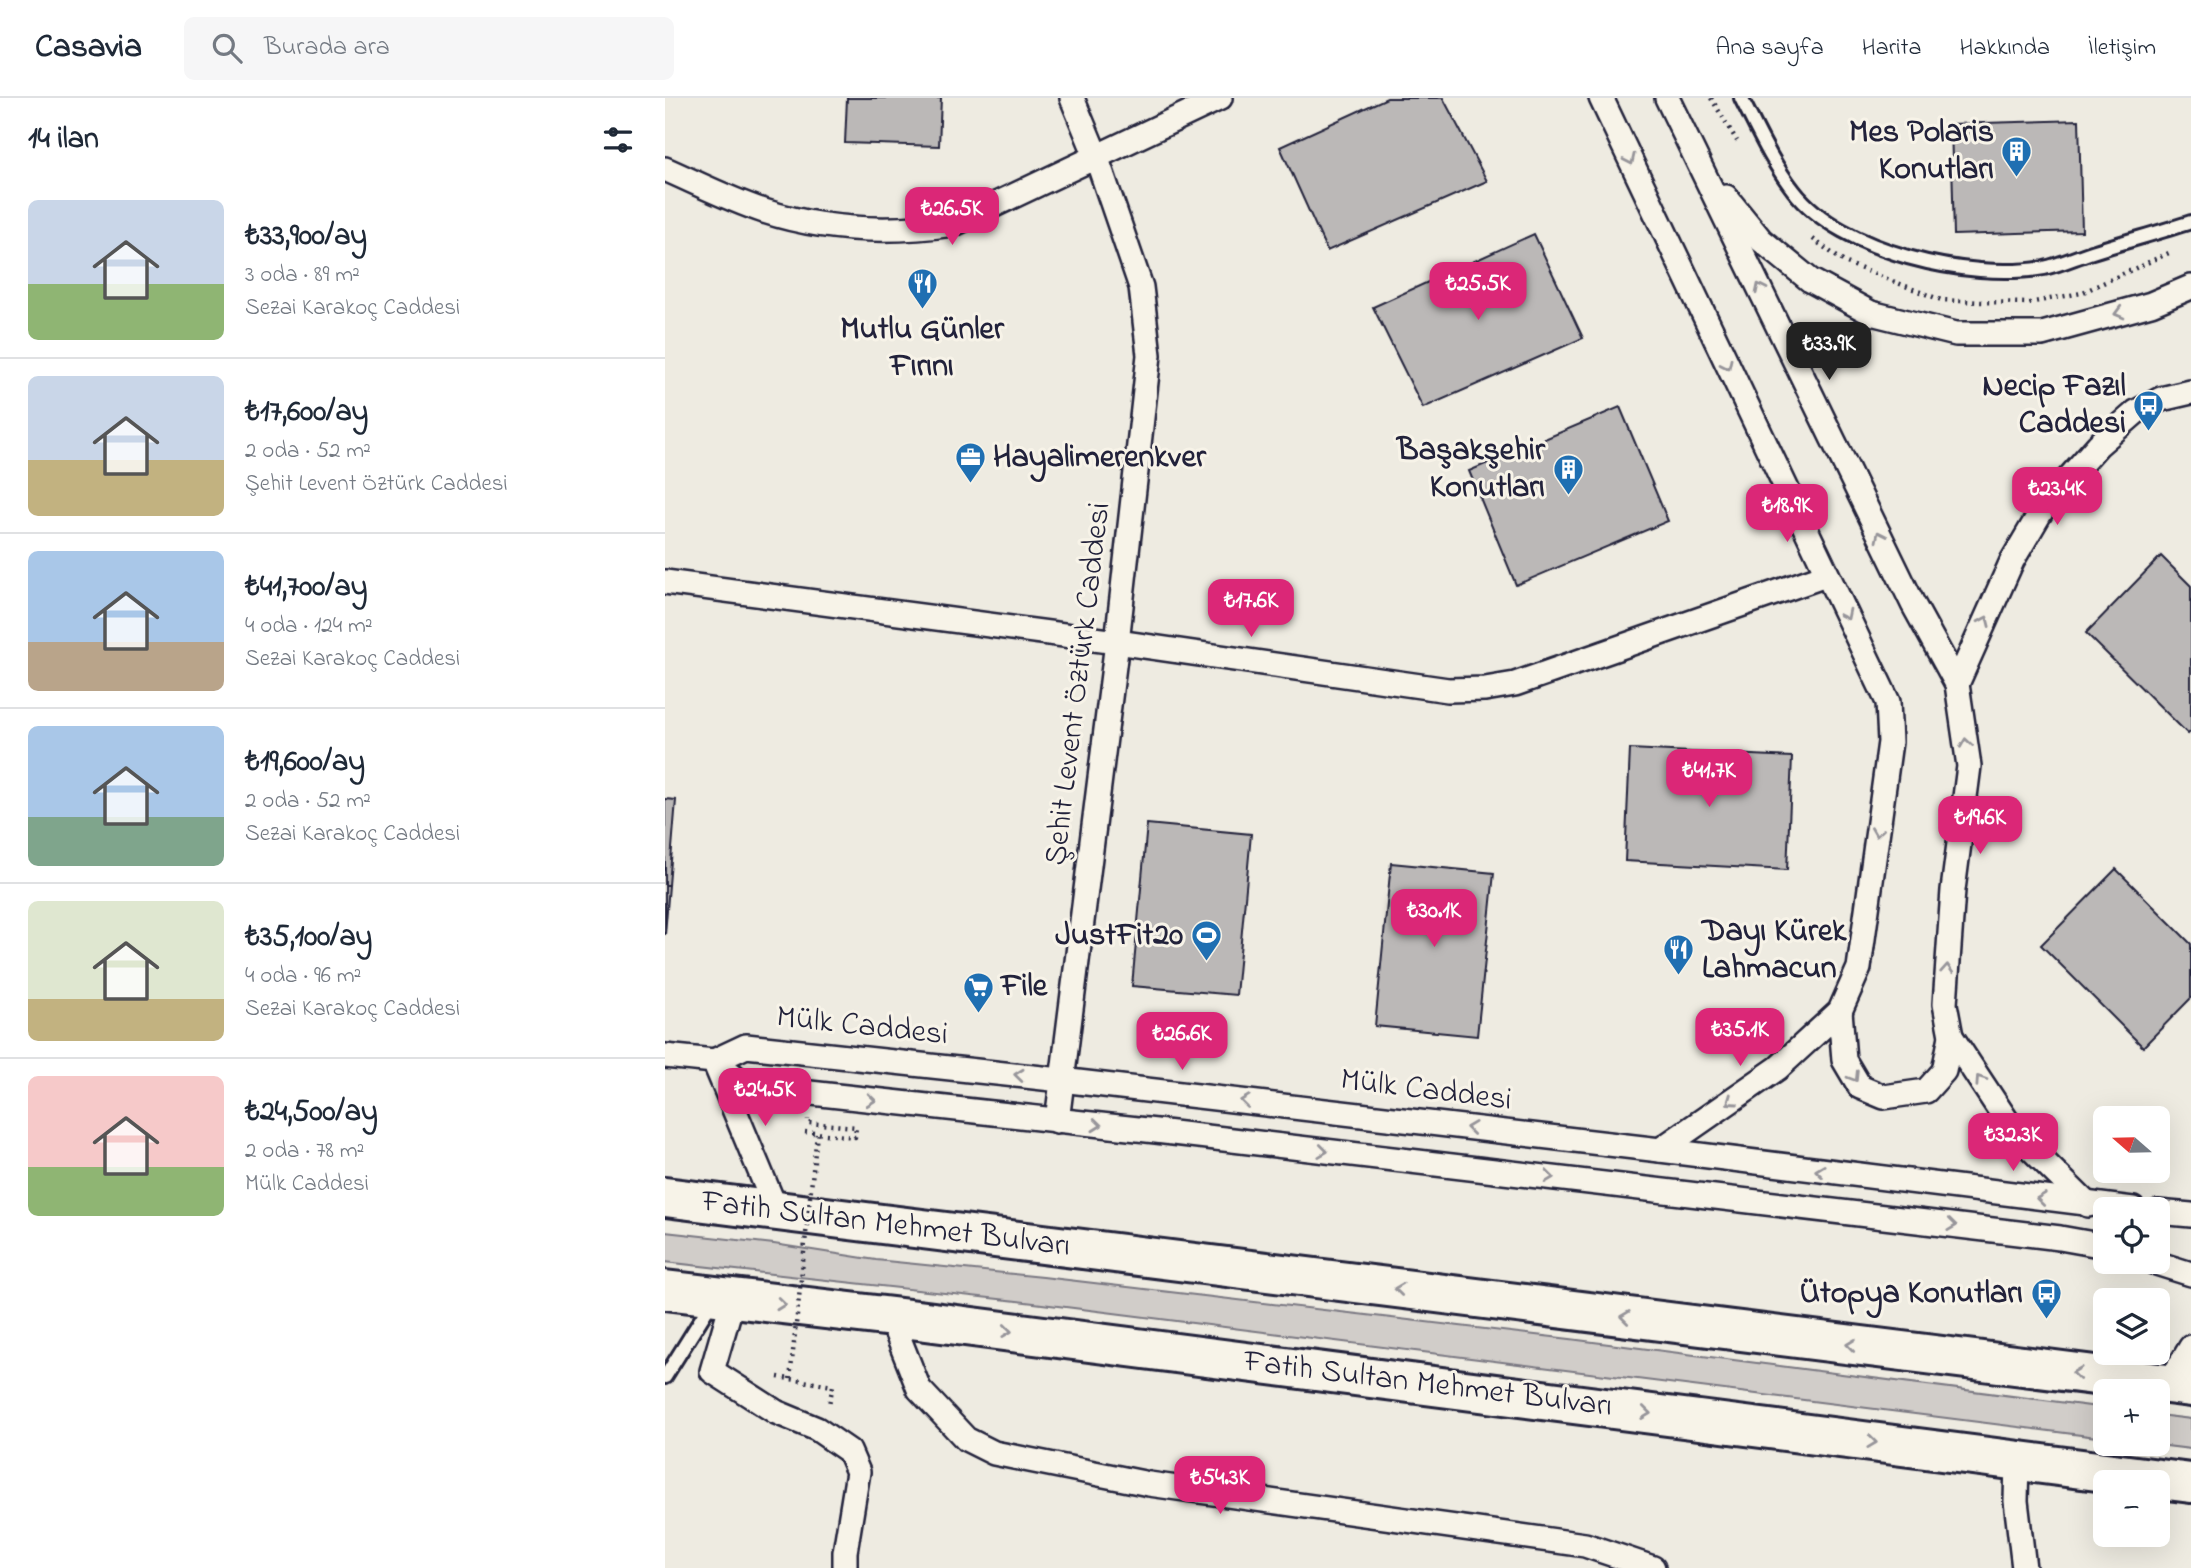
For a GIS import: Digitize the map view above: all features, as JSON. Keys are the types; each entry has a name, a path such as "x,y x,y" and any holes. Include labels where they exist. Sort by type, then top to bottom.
{"highway":[{"name":"Fatih Sultan Mehmet Bulvarı","path":"665,1197 2180,1386"},
{"name":"Fatih Sultan Mehmet Bulvarı","path":"665,1290 890,1316 2191,1483"}],"street":[{"name":"Şehit Levent Öztürk Caddesi","path":"1057,1121 1117,642 1149,355 1141,287 1096,156 1072,98"},
{"path":"665,169 762,211 811,223 867,230 913,230 954,224 1220,98"},
{"path":"1601,98 1888,702 1889,742 1859,968 1840,1012 1778,1068 1660,1150"},
{"path":"1667,98 1913,604 1957,684 1969,766 1953,890 1945,1004 1951,1036 1944,1071 1926,1091 1884,1097 1860,1087 1844,1060 1840,1012"},
{"path":"1700,166 1761,240 1810,280 1871,313 1956,334 2042,334 2189,295"},
{"path":"1957,684 2011,561 2045,505 2098,445 2136,412 2161,399 2191,392"},
{"path":"665,583 1117,642 1448,690 1485,689 1515,684 1826,575"},
{"path":"1951,1036 2015,1133 2088,1205"},
{"name":"Mülk Caddesi","path":"713,1061 746,1046 1660,1150 2093,1205"},
{"path":"665,1056 713,1061 747,1086 2093,1244"},
{"path":"713,1061 776,1212"},
{"path":"2170,1213 2191,1215"},
{"path":"2170,1268 2191,1275"},
{"path":"724,1298 712,1371 776,1412 817,1429 849,1451 858,1472 845,1552 845,1568"},
{"path":"890,1316 919,1389 966,1439 994,1453 1149,1484 1585,1545 1653,1568"},
{"path":"2180,1386 2191,1346"},
{"path":"2017,1461 2016,1501 2024,1568"}],"lane":[{"path":"1741,98 1794,191 1818,215 1855,238 1921,260 1975,271 2044,268 2191,222"},
{"path":"665,1377 724,1298"}],"path":[{"path":"805,1132 855,1137 856,1127 807,1123"},
{"path":"790,1379 817,1134"},
{"path":"778,1377 833,1386 829,1404 817,1402"}],"shaded area":[{"path":"665,1232 774,1244 876,1260 1570,1339 2093,1406 2093,1436 1034,1303 665,1262"},
{"path":"2170,1416 2191,1419 2191,1449 2170,1446"}],"building":[{"path":"847,98 941,98 939,146 845,143"},
{"path":"1387,98 1443,98 1487,181 1327,251 1280,147"},
{"name":"Mes Polaris Konutları","path":"2079,120 2082,231 1954,235 1951,124"},
{"name":"Başakşehir Konutları","path":"1534,234 1583,338 1423,408 1373,307"},
{"name":"Başakşehir Konutları","path":"1620,407 1668,521 1516,585 1469,471"},
{"path":"2161,556 2191,586 2191,731 2188,734 2086,633"},
{"path":"1630,749 1792,757 1787,870 1625,861"},
{"path":"665,799 676,800 669,885 665,885"},
{"path":"1147,824 1251,834 1236,995 1132,986"},
{"path":"1391,863 1494,873 1477,1036 1375,1026"},
{"path":"2116,869 2191,944 2191,998 2143,1047 2041,945"},
{"path":"665,885 669,885 665,935"}],"place":[{"name":"Mes Polaris Konutları","path":"2017,178"},
{"name":"Mutlu Günler Fırını","path":"922,310"},
{"name":"Necip Fazıl Caddesi","path":"2149,432"},
{"name":"Hayalimerenkver","path":"970,485"},
{"name":"Başakşehir Konutları","path":"1568,496"},
{"name":"JustFit20","path":"1206,963"},
{"name":"Dayı Kürek Lahmacun","path":"1679,977"},
{"name":"File","path":"978,1014"},
{"name":"Ütopya Konutları","path":"2046,1321"}]}
